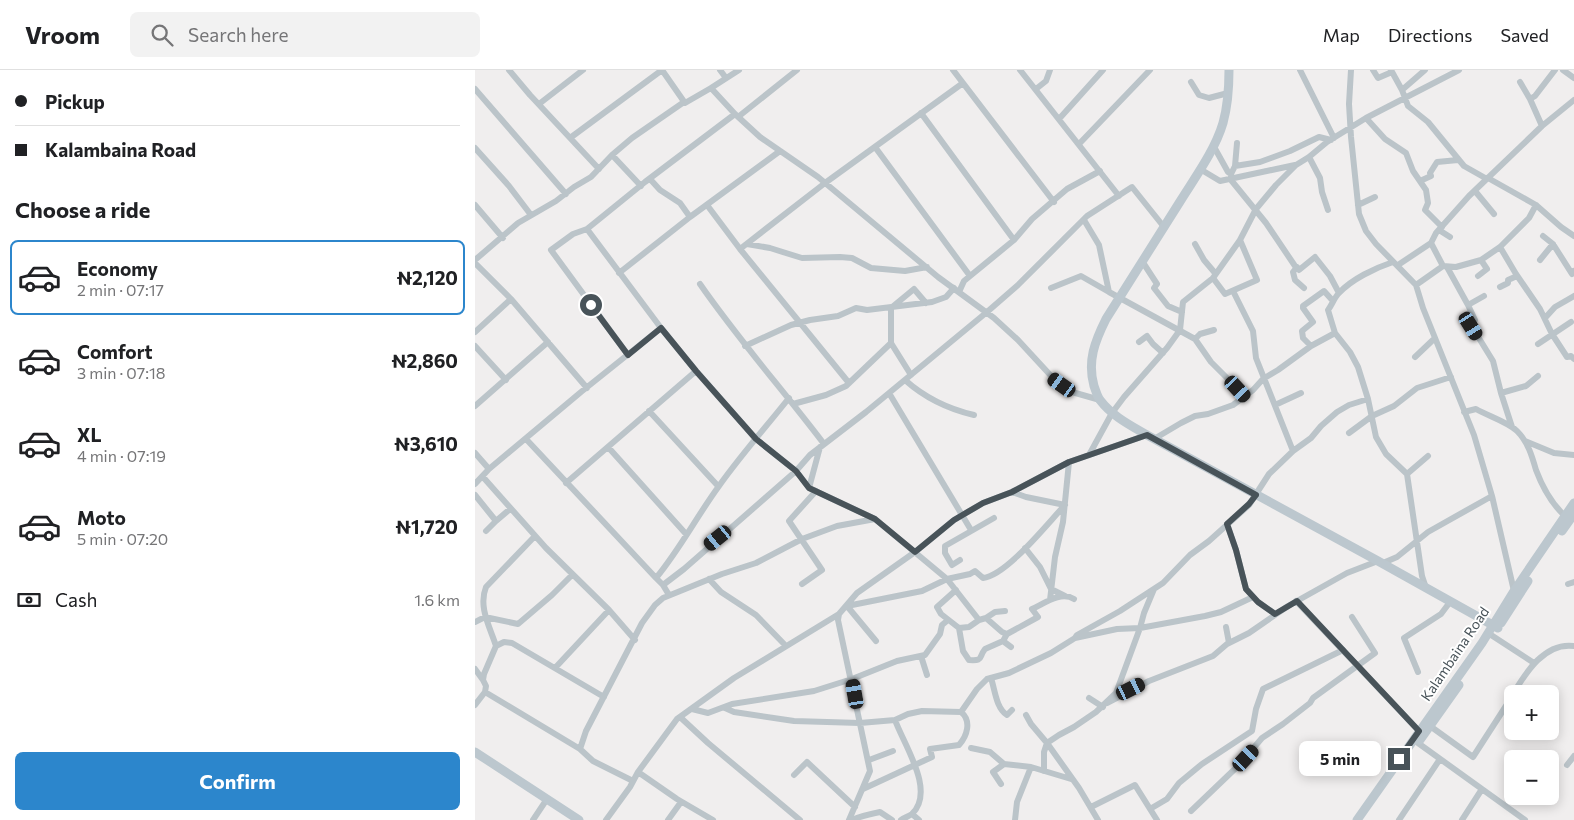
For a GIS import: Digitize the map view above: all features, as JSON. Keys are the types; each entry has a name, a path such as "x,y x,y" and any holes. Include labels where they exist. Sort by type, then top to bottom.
{"street":[{"path":"509,70 599,169"},
{"path":"539,104 583,70"},
{"path":"570,138 662,70 684,102"},
{"path":"719,70 726,78"},
{"path":"587,388 511,299 475,261 518,223 556,202 573,187 591,177 632,138 684,102 687,103 739,70"},
{"path":"628,355 551,250 573,234 587,229 650,179 797,70"},
{"path":"953,70 1054,202"},
{"path":"1020,70 1119,196"},
{"path":"1036,89 1046,81 1050,70"},
{"path":"1059,119 1103,70"},
{"path":"1079,144 1150,70"},
{"path":"1229,70 1228,93 1222,124 1213,145 1106,319 1095,341 1091,360 1093,379 1100,400 1112,413 1150,437 1381,562 1450,602 1493,630 1509,648 1534,663"},
{"path":"1300,70 1332,139"},
{"path":"1351,70 1349,104 1359,214 1376,244 1416,284 1423,308 1474,435 1492,496 1514,591"},
{"path":"1373,70 1377,78 1392,71 1408,106 1427,122 1458,160 1475,173 1488,178 1536,205 1554,222 1574,236"},
{"path":"1402,90 1425,70"},
{"path":"1089,455 1112,413 1124,396 1163,353 1180,330 1183,302 1214,276 1240,240 1256,209 1276,185 1296,165 1332,139 1366,118 1459,70"},
{"path":"1530,99 1535,96 1555,70"},
{"path":"1563,70 1574,78"},
{"path":"1191,82 1199,96 1209,98 1228,93"},
{"path":"1519,82 1530,99 1542,126"},
{"path":"747,244 825,183 963,83"},
{"path":"711,88 760,137 825,183 927,267 987,312 1018,340 1053,378 1072,392 1100,400"},
{"path":"475,89 566,194"},
{"path":"1426,588 1422,576 1407,474 1387,454 1376,437 1368,399 1357,367 1350,352 1335,333 1328,310 1339,293 1347,286 1369,272 1396,263 1431,244 1440,228 1488,178 1542,126 1573,103"},
{"path":"921,113 1014,240"},
{"path":"1366,118 1385,139 1406,153 1413,171 1425,190 1428,203 1425,210 1440,228 1450,236"},
{"path":"1235,166 1260,162 1290,151 1319,137 1332,139"},
{"path":"1231,177 1235,166 1237,144"},
{"path":"1213,145 1231,177 1299,270 1315,256 1330,276 1339,293"},
{"path":"875,147 970,276"},
{"path":"475,148 509,186 531,215"},
{"path":"619,273 690,217 780,151"},
{"path":"612,155 641,186"},
{"path":"1309,157 1321,178 1322,192 1328,210"},
{"path":"1420,181 1431,176 1430,173 1437,162 1458,160"},
{"path":"1200,169 1220,181 1231,177 1296,165"},
{"path":"745,346 791,325 838,316 856,308 867,310 891,308 926,303 946,297 957,290 964,281 1014,240 1032,219 1067,190 1100,172"},
{"path":"650,179 660,190 680,203 690,217"},
{"path":"663,585 796,471 810,455 987,312 1084,220 1132,187 1164,227"},
{"path":"1475,191 1494,214"},
{"path":"1358,205 1375,197"},
{"path":"475,205 503,238"},
{"path":"707,205 849,383"},
{"path":"1416,284 1445,267 1456,267 1481,260 1500,247 1529,218 1536,205"},
{"path":"1084,220 1099,246 1109,292"},
{"path":"587,229 661,328 756,439 796,471 809,488 875,519 947,579 983,619 1007,634"},
{"path":"1543,236 1553,244 1572,274 1574,271"},
{"path":"1195,244 1225,294 1257,280 1240,240"},
{"path":"738,246 747,244 770,248 802,258 852,258 871,268 905,271 927,267"},
{"path":"1431,244 1475,320 1469,322 1493,361 1512,427"},
{"path":"1540,260 1553,244"},
{"path":"1500,247 1567,357 1571,356 1574,359"},
{"path":"1479,276 1487,270 1481,260"},
{"path":"1142,261 1157,284 1154,288 1168,306 1182,312"},
{"path":"1297,267 1293,272 1295,280 1304,288"},
{"path":"1051,288 1081,276 1119,299 1180,330 1195,339 1211,362 1245,396"},
{"path":"1500,288 1508,283 1507,280 1517,276"},
{"path":"700,284 745,346 791,401 822,445"},
{"path":"891,308 914,289 926,303"},
{"path":"1233,291 1253,331 1256,358 1293,451"},
{"path":"1311,346 1303,338 1302,331 1313,322 1303,306 1324,291 1333,301"},
{"path":"1468,305 1484,296"},
{"path":"1545,318 1555,307 1574,296"},
{"path":"475,332 511,299"},
{"path":"891,308 891,343 911,375"},
{"path":"1538,344 1571,322"},
{"path":"475,484 489,469 661,328"},
{"path":"1195,339 1200,334 1213,330"},
{"path":"606,820 680,717 734,678 839,614 857,593 915,552 961,515 983,503 1012,492 1069,462 1150,437 1195,416 1208,414 1233,405 1253,390 1263,378 1278,370 1311,346 1335,333"},
{"path":"1139,342 1147,336 1163,353"},
{"path":"1415,357 1435,338"},
{"path":"475,406 548,342"},
{"path":"656,578 673,557 685,534 719,486 756,439 791,401 826,395 846,386 891,343"},
{"path":"475,346 505,380"},
{"path":"566,483 696,371"},
{"path":"1501,393 1526,386 1538,376"},
{"path":"1349,433 1372,416 1394,406 1417,388 1451,377"},
{"path":"905,380 916,390 933,400 974,415"},
{"path":"889,393 971,530"},
{"path":"1275,404 1301,393"},
{"path":"961,712 977,689 987,679 1009,673 1051,653 1163,583 1190,555 1209,541 1249,504 1269,474 1293,451 1311,438 1337,412 1349,405 1368,399"},
{"path":"1364,820 1430,726 1569,515 1557,509 1540,479 1534,458 1517,431 1476,409 1464,412"},
{"path":"649,411 719,486"},
{"path":"526,439 663,585 669,595"},
{"path":"1524,440 1554,453 1574,455"},
{"path":"809,488 813,468 822,445"},
{"path":"609,447 685,534"},
{"path":"475,453 489,469"},
{"path":"1407,474 1428,456"},
{"path":"1050,600 1065,505 1069,462"},
{"path":"483,477 535,536 609,610 635,640"},
{"path":"802,584 822,570 789,521 816,491"},
{"path":"1012,492 1026,497 1065,505"},
{"path":"475,495 496,521"},
{"path":"1044,771 1044,752 1047,743 1105,705 1149,681 1213,656 1229,643 1249,633 1275,614 1347,573 1397,557 1428,532 1492,496"},
{"name":"Kalambaina Road","path":"1357,820 1493,630 1514,591 1569,515 1574,503"},
{"path":"847,606 922,591 947,579 975,572 983,578 990,577 1009,564 1065,505"},
{"path":"485,531 510,509"},
{"path":"960,560 952,565 945,553 945,546 994,518"},
{"path":"580,749 586,731 635,640 642,623 655,605 669,595 756,563 801,539 837,526 875,519"},
{"path":"1227,524 1246,589 1275,614"},
{"path":"483,680 496,646 485,617 483,595 486,586 535,536"},
{"path":"1025,548 1040,567 1051,589 1074,598"},
{"path":"475,622 485,617 518,624 572,575"},
{"path":"709,579 721,592 756,615 786,646"},
{"path":"1105,705 1116,693 1144,613 1155,589"},
{"path":"956,590 937,608 947,620 959,628 963,651 969,660 979,660 985,649 1003,641 1007,634 1038,617 1032,609 1050,600 1065,596"},
{"path":"1075,638 1213,614 1253,597"},
{"path":"1297,601 1419,731"},
{"path":"1418,672 1404,638 1441,614 1450,602"},
{"path":"847,606 876,641"},
{"path":"555,668 609,610"},
{"path":"959,628 969,627 995,612 1005,612"},
{"path":"839,614 838,620 870,771 850,820"},
{"path":"1191,811 1239,765 1262,738 1375,653 1352,617"},
{"path":"692,709 708,713 732,704 814,691 852,679 897,661 925,655 933,646 940,634 942,625 947,620"},
{"path":"1226,627 1229,643"},
{"path":"1003,641 1011,647"},
{"path":"496,646 508,642 605,697"},
{"path":"1520,685 1534,663 1548,652 1558,647 1574,646"},
{"path":"1150,809 1167,799 1179,783 1202,764 1252,731 1256,709 1263,689 1343,650"},
{"path":"921,656 927,675"},
{"path":"475,669 487,686 485,692 475,705"},
{"path":"991,678 1003,713 1007,715 1012,710"},
{"path":"485,692 580,749 593,761 633,781"},
{"path":"1089,698 1105,705"},
{"path":"725,708 734,712 795,721 860,723 895,720 907,714 922,711 961,712 966,716 968,724 966,738 959,745 930,749 932,757 863,789"},
{"path":"1430,726 1473,757 1504,709"},
{"path":"1026,714 1031,724 1072,779 1098,820"},
{"path":"680,717 800,820"},
{"path":"895,720 915,766 922,795 912,814 901,820"},
{"path":"1418,743 1525,820"},
{"path":"971,748 989,752 1005,764 1031,767 1072,779"},
{"path":"869,760 893,751"},
{"path":"475,752 579,820"},
{"path":"1567,765 1574,756"},
{"path":"1399,820 1440,759"},
{"path":"794,775 807,762 855,808"},
{"path":"1001,784 993,772 1005,764"},
{"path":"1015,820 1017,802 1031,767"},
{"path":"639,772 681,802 713,820"},
{"path":"1091,807 1135,785 1157,820"},
{"path":"1462,820 1482,790"},
{"path":"533,820 547,799"},
{"path":"668,820 681,802"},
{"path":"850,820 880,812 892,820"},
{"path":"912,814 919,820"}],"route":[{"path":"591,305 628,355 661,328 756,439 796,471 809,488 875,519 915,552 954,520 983,503 1012,492 1069,462 1147,435 1256,495 1227,524 1240,562 1246,589 1258,602 1275,614 1297,601 1419,731 1399,759"}]}
